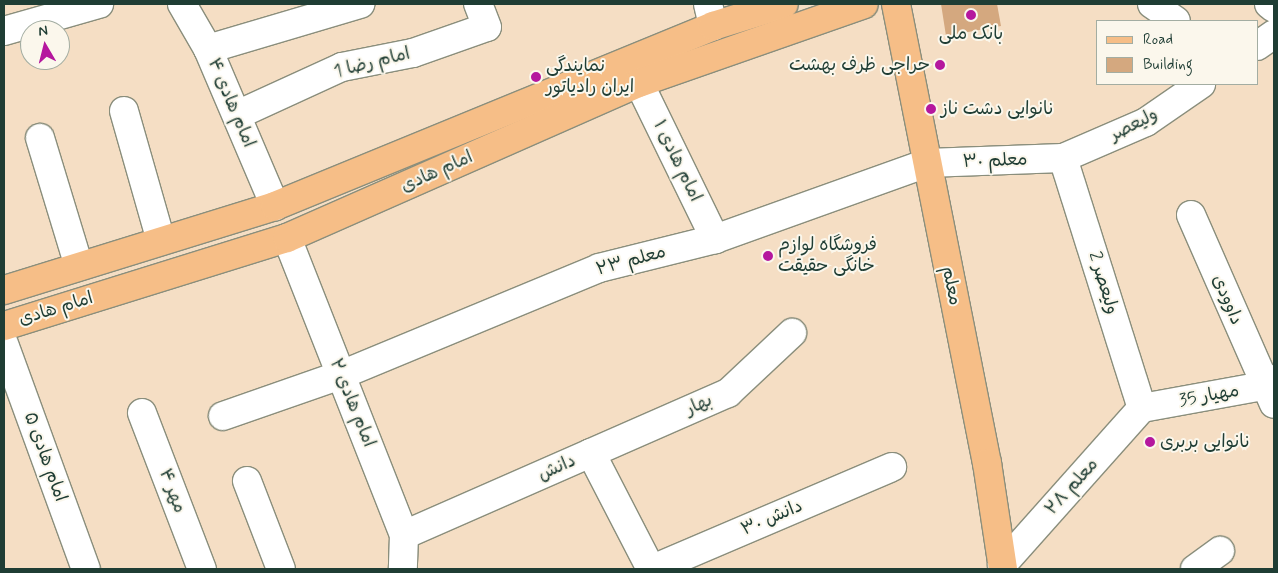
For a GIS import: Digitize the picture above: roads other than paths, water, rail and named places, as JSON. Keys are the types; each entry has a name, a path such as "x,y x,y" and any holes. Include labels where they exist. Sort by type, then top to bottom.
{"main road":[{"name":"امام هادی","path":"4,290 274,206 711,15 784,4"},
{"name":"امام هادی","path":"4,326 287,238 639,83 864,4"},
{"name":"معلم","path":"896,4 987,464 1002,567"},
{"path":"274,206 287,238"}],"street":[{"path":"4,31 99,4"},
{"name":"امام هادی ۴","path":"182,4 208,49 274,206"},
{"path":"208,49 360,4"},
{"name":"امام رضا 1","path":"236,114 342,67 413,53 487,27 478,4"},
{"path":"1152,4 1175,20"},
{"path":"1269,4 1274,8"},
{"path":"1258,45 1274,34"},
{"name":"امام هادی ١","path":"639,83 715,239"},
{"name":"ولیعصر","path":"1063,158 1146,122 1200,85"},
{"path":"124,111 161,241"},
{"path":"40,138 79,266"},
{"name":"معلم ۳۰","path":"927,163 1063,158"},
{"name":"ولیعصر 2","path":"1063,158 1142,408"},
{"name":"معلم ۲۳","path":"222,416 341,375 599,268 715,239 927,163"},
{"name":"داوودی","path":"1191,215 1270,390"},
{"name":"امام هادی ٣","path":"287,238 404,535 403,569"},
{"name":"بهار","path":"590,453 728,392 792,333"},
{"name":"امام هادی ۵","path":"4,344 86,569"},
{"name":"مهیار 35","path":"1142,408 1270,390"},
{"name":"معلم ۲۸","path":"1002,567 1142,408"},
{"name":"مهر ۴","path":"142,413 202,569"},
{"name":"دانش","path":"404,535 590,453 652,569"},
{"name":"دانش ۳۰","path":"652,569 892,467"},
{"path":"247,482 281,569"},
{"path":"1195,569 1220,551"}],"place":[{"name":"بانک ملی","path":"971,15"},
{"name":"حراجی ظرف بهشت","path":"940,65"},
{"name":"نمایندگی ایران رادیاتور","path":"536,77"},
{"name":"نانوایی دشت ناز","path":"931,109"},
{"name":"فروشگاه لوازم خانگی حقیقت","path":"768,256"},
{"name":"نانوایی بربری","path":"1150,442"}]}
